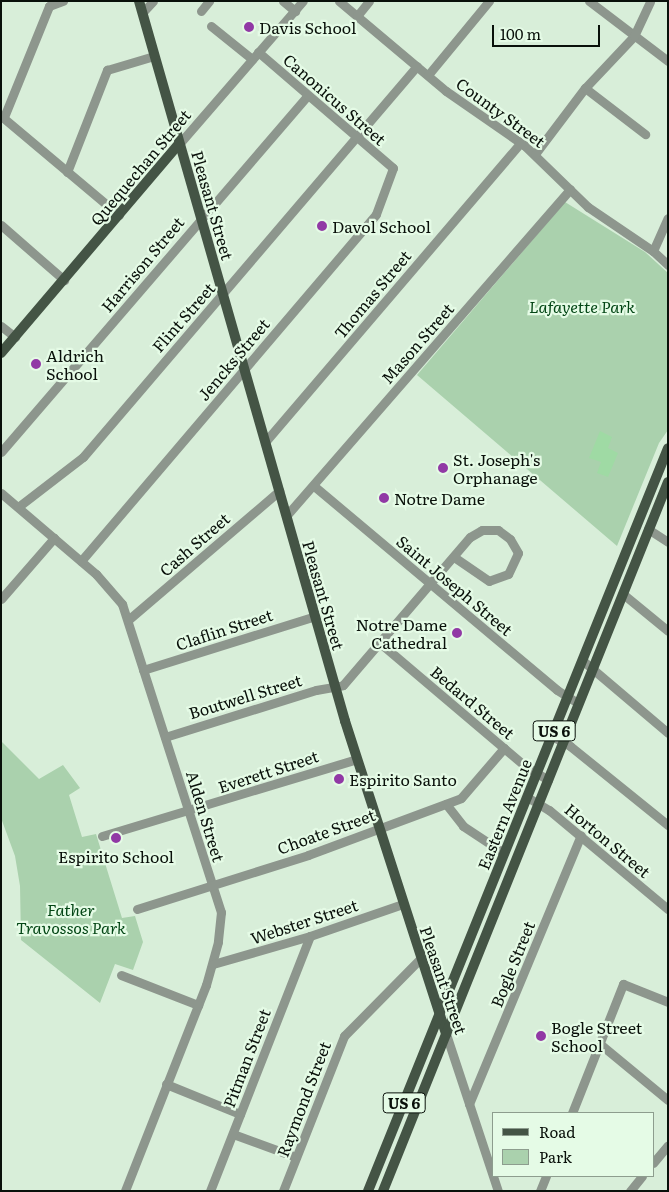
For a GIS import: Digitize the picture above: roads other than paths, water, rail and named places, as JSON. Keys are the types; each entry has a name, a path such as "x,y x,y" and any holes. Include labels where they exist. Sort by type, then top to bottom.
{"main road":[{"name":"Pleasant Street","path":"139,1 334,686 446,1034"},
{"name":"Quequechan Street","path":"1,353 179,144"},
{"name":"Eastern Avenue","path":"368,1191 668,448"},
{"name":"Eastern Avenue","path":"383,1191 668,482"}],"street":[{"path":"63,1 49,6 3,117 119,215"},
{"path":"142,13 153,1"},
{"path":"201,11 209,1"},
{"path":"284,1 295,11"},
{"name":"Quequechan Street","path":"179,144 303,1"},
{"name":"County Street","path":"339,1 464,104 535,154 588,208 653,251 668,264"},
{"path":"357,16 369,1"},
{"path":"428,75 489,1"},
{"path":"589,1 668,61"},
{"path":"535,154 585,88 634,36 650,1"},
{"name":"Canonicus Street","path":"210,26 255,56 393,168"},
{"path":"67,172 107,70 154,56"},
{"name":"Flint Street","path":"18,507 83,457 417,66"},
{"path":"585,88 645,134"},
{"name":"Harrison Street","path":"1,452 306,96"},
{"name":"Thomas Street","path":"265,442 520,142"},
{"name":"Jencks Street","path":"81,561 376,214 393,168"},
{"name":"Mason Street","path":"286,516 570,190"},
{"path":"653,251 668,218"},
{"path":"1,225 64,280"},
{"path":"1,326 15,337"},
{"name":"Saint Joseph Street","path":"314,486 567,698 578,703"},
{"name":"Cash Street","path":"128,620 279,491"},
{"name":"Alden Street","path":"1,494 81,561 113,591 128,620 221,916 213,964 125,1191"},
{"path":"491,528 510,539 518,553 508,574 489,581 454,557 470,537 491,528"},
{"path":"648,529 668,542"},
{"path":"1,599 54,538"},
{"name":"Boutwell Street","path":"165,737 343,684 454,557"},
{"path":"623,594 668,631"},
{"name":"Claflin Street","path":"143,670 315,616"},
{"name":"Bedard Street","path":"380,643 504,748 536,774 548,780"},
{"path":"582,660 668,733"},
{"path":"552,736 563,741 668,825"},
{"name":"Choate Street","path":"137,909 212,886 461,798 504,748"},
{"name":"Everett Street","path":"102,836 189,812 356,759"},
{"name":"Horton Street","path":"527,797 538,802 580,835 668,909"},
{"path":"446,804 463,826 504,853"},
{"name":"Bogle Street","path":"469,1104 580,835"},
{"name":"Webster Street","path":"213,964 310,936 404,904"},
{"name":"Pitman Street","path":"210,1191 310,936"},
{"name":"Raymond Street","path":"283,1191 344,1036 421,958"},
{"path":"121,975 198,1005"},
{"path":"572,1112 623,984 668,1002"},
{"name":"Pleasant Street","path":"446,1034 492,1173"},
{"path":"600,1044 668,1100"},
{"path":"166,1084 240,1114"},
{"path":"233,1134 296,1157"},
{"path":"654,1162 668,1145"},
{"name":"Pleasant Street","path":"493,1177 498,1191"},
{"path":"540,1191 546,1177"},
{"path":"630,1191 641,1177"}],"place":[{"name":"Davis School","path":"249,27"},
{"name":"Davol School","path":"322,226"},
{"name":"Aldrich School","path":"36,364"},
{"name":"St. Joseph's Orphanage","path":"443,468"},
{"name":"Notre Dame","path":"384,498"},
{"name":"Notre Dame Cathedral","path":"457,633"},
{"name":"Espirito Santo","path":"339,779"},
{"name":"Espirito School","path":"116,838"},
{"name":"Bogle Street School","path":"541,1036"}],"park label":[{"name":"Lafayette Park","path":"582,306"},
{"name":"Father Travossos Park","path":"71,918"}]}
